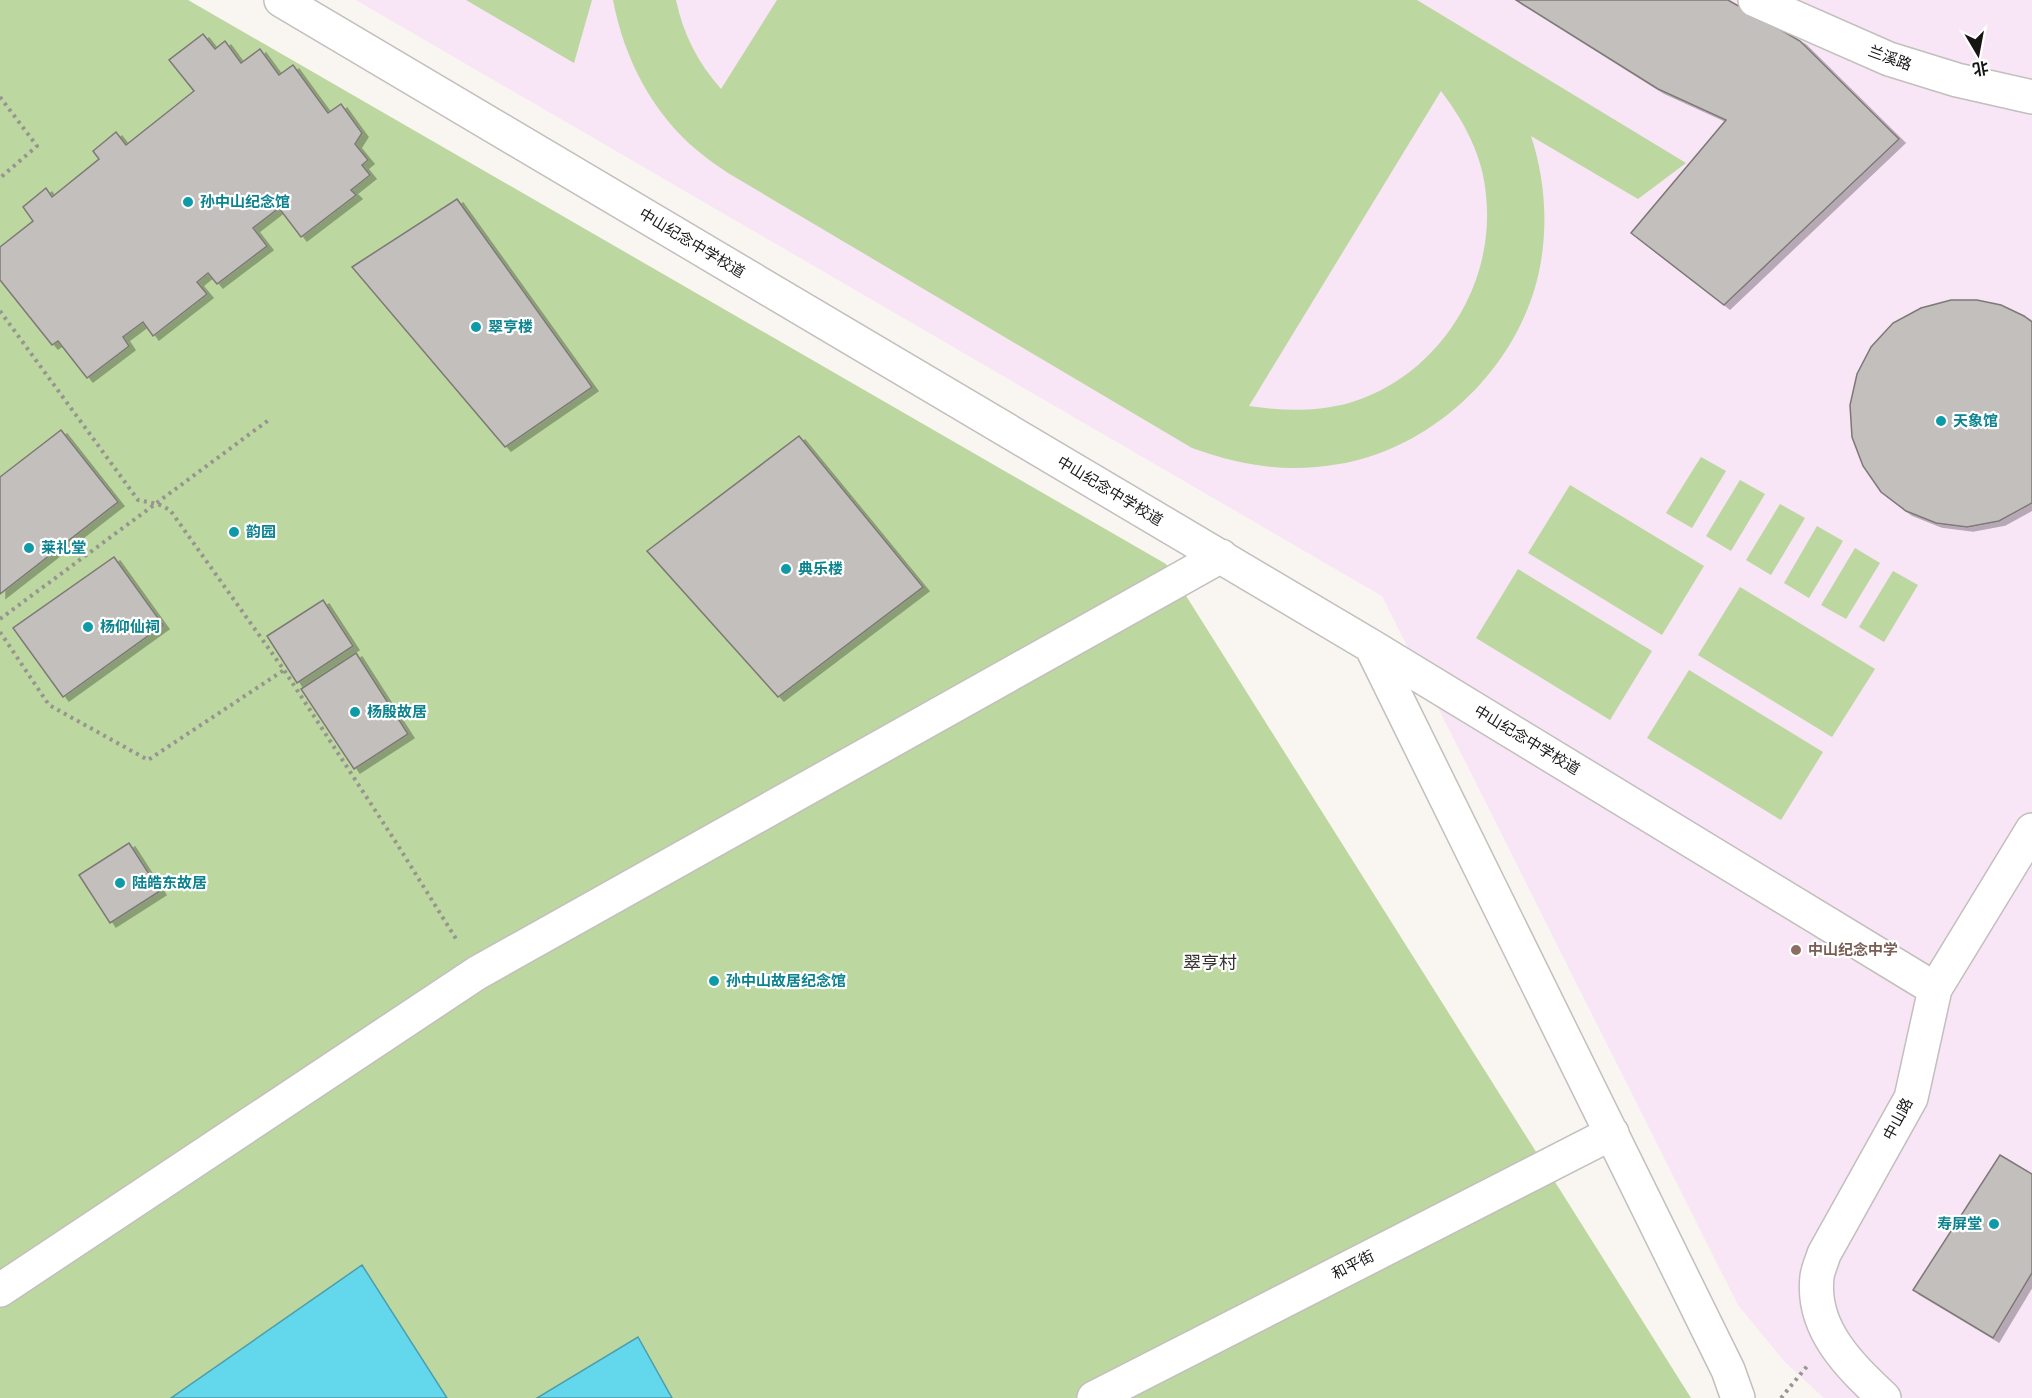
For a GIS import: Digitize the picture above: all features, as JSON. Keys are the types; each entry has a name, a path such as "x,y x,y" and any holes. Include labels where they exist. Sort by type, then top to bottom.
{"street":[{"name":"中山纪念中学校道","path":"281,0 1221,556 1935,989"},
{"name":"兰溪路","path":"1755,0 1889,59 1957,80 2032,97"},
{"path":"0,1290 477,973 1221,556"},
{"path":"1371,646 1612,1133 1733,1384 1752,1398"},
{"name":"中山路","path":"1884,1398 1836,1349 1824,1326 1818,1300 1817,1277 1824,1254 1911,1098 1935,989 2032,830"},
{"name":"和平街","path":"1094,1398 1612,1133"}],"path":[{"path":"0,97 38,146 0,178"},
{"path":"0,311 138,500 158,504 170,510 284,670 398,844 477,973"},
{"path":"0,620 270,419"},
{"path":"0,632 49,705 148,760 284,670"}],"shaded area":[{"name":"中山纪念中学","path":"356,0 2032,0 2032,1398 1824,1398 1785,1362 1738,1305 1382,596"}],"green space":[{"name":"孙中山故居纪念馆","path":"0,0 188,0 1166,564 1691,1398 0,1398"},
{"path":"466,0 592,0 574,63"},
{"path":"613,0 676,0 692,48 721,89 777,0 1417,0 1686,163 1638,199 1531,136 1544,197 1541,261 1532,297 1517,332 1496,364 1472,393 1443,418 1410,439 1376,454 1320,467 1264,466 1192,448 728,173 701,154 667,120 642,83 624,43","holes":["1441,91 1465,127 1477,153 1486,195 1487,229 1481,262 1471,294 1455,323 1434,349 1409,372 1381,390 1349,403 1324,408 1286,410 1249,406"]},
{"path":"1701,457 1726,471 1692,528 1666,513"},
{"path":"1740,480 1765,494 1731,551 1706,536"},
{"path":"1570,485 1704,566 1662,635 1528,553"},
{"path":"1780,504 1805,518 1771,575 1746,560"},
{"path":"1817,526 1843,541 1809,598 1784,583"},
{"path":"1855,548 1880,563 1846,619 1821,605"},
{"path":"1518,569 1652,651 1610,720 1476,638"},
{"path":"1893,571 1918,585 1884,642 1859,627"},
{"path":"1740,587 1875,669 1832,737 1698,655"},
{"path":"1689,670 1823,752 1781,820 1647,738"}],"water":[{"path":"362,1265 447,1398 171,1398"},
{"path":"638,1337 672,1398 537,1398"}],"building":[{"path":"1516,0 1728,0 1800,41 1899,139 1724,305 1631,233 1726,120 1658,89"},
{"name":"孙中山纪念馆","path":"203,34 215,49 225,41 241,63 260,49 279,75 293,65 328,113 341,104 362,133 355,144 368,160 362,165 370,175 351,190 356,195 301,237 279,208 253,228 267,246 217,284 208,273 197,282 207,294 153,336 143,322 123,337 129,346 87,378 58,341 52,345 0,280 0,247 33,221 23,207 46,188 52,197 99,159 93,151 116,132 126,145 194,91 169,60"},
{"name":"翠亨楼","path":"457,199 592,387 505,447 352,267"},
{"name":"天象馆","path":"1951,300 1977,300 2001,305 2032,322 2032,503 1999,521 1967,527 1936,523 1906,511 1881,492 1863,466 1852,437 1850,405 1857,374 1871,347 1893,323 1921,308"},
{"name":"莱礼堂","path":"61,430 118,502 0,594 0,477"},
{"name":"典乐楼","path":"799,436 923,587 778,697 647,551"},
{"name":"杨仰仙祠","path":"114,557 163,625 63,697 13,628"},
{"path":"323,600 353,646 297,683 267,636"},
{"name":"杨殷故居","path":"356,653 408,734 354,769 301,689"},
{"name":"陆皓东故居","path":"129,843 160,891 110,923 79,875"},
{"name":"寿屏堂","path":"2000,1155 2032,1174 2032,1273 1993,1338 1913,1290"}],"place":[{"name":"孙中山纪念馆","path":"188,202"},
{"name":"翠亨楼","path":"476,327"},
{"name":"天象馆","path":"1941,421"},
{"name":"韵园","path":"234,532"},
{"name":"莱礼堂","path":"29,548"},
{"name":"典乐楼","path":"786,569"},
{"name":"杨仰仙祠","path":"88,627"},
{"name":"杨殷故居","path":"355,712"},
{"name":"陆皓东故居","path":"120,883"},
{"name":"中山纪念中学","path":"1796,950"},
{"name":"孙中山故居纪念馆","path":"714,981"},
{"name":"寿屏堂","path":"1994,1224"}],"district":[{"name":"翠亨村","path":"1210,963"}]}
